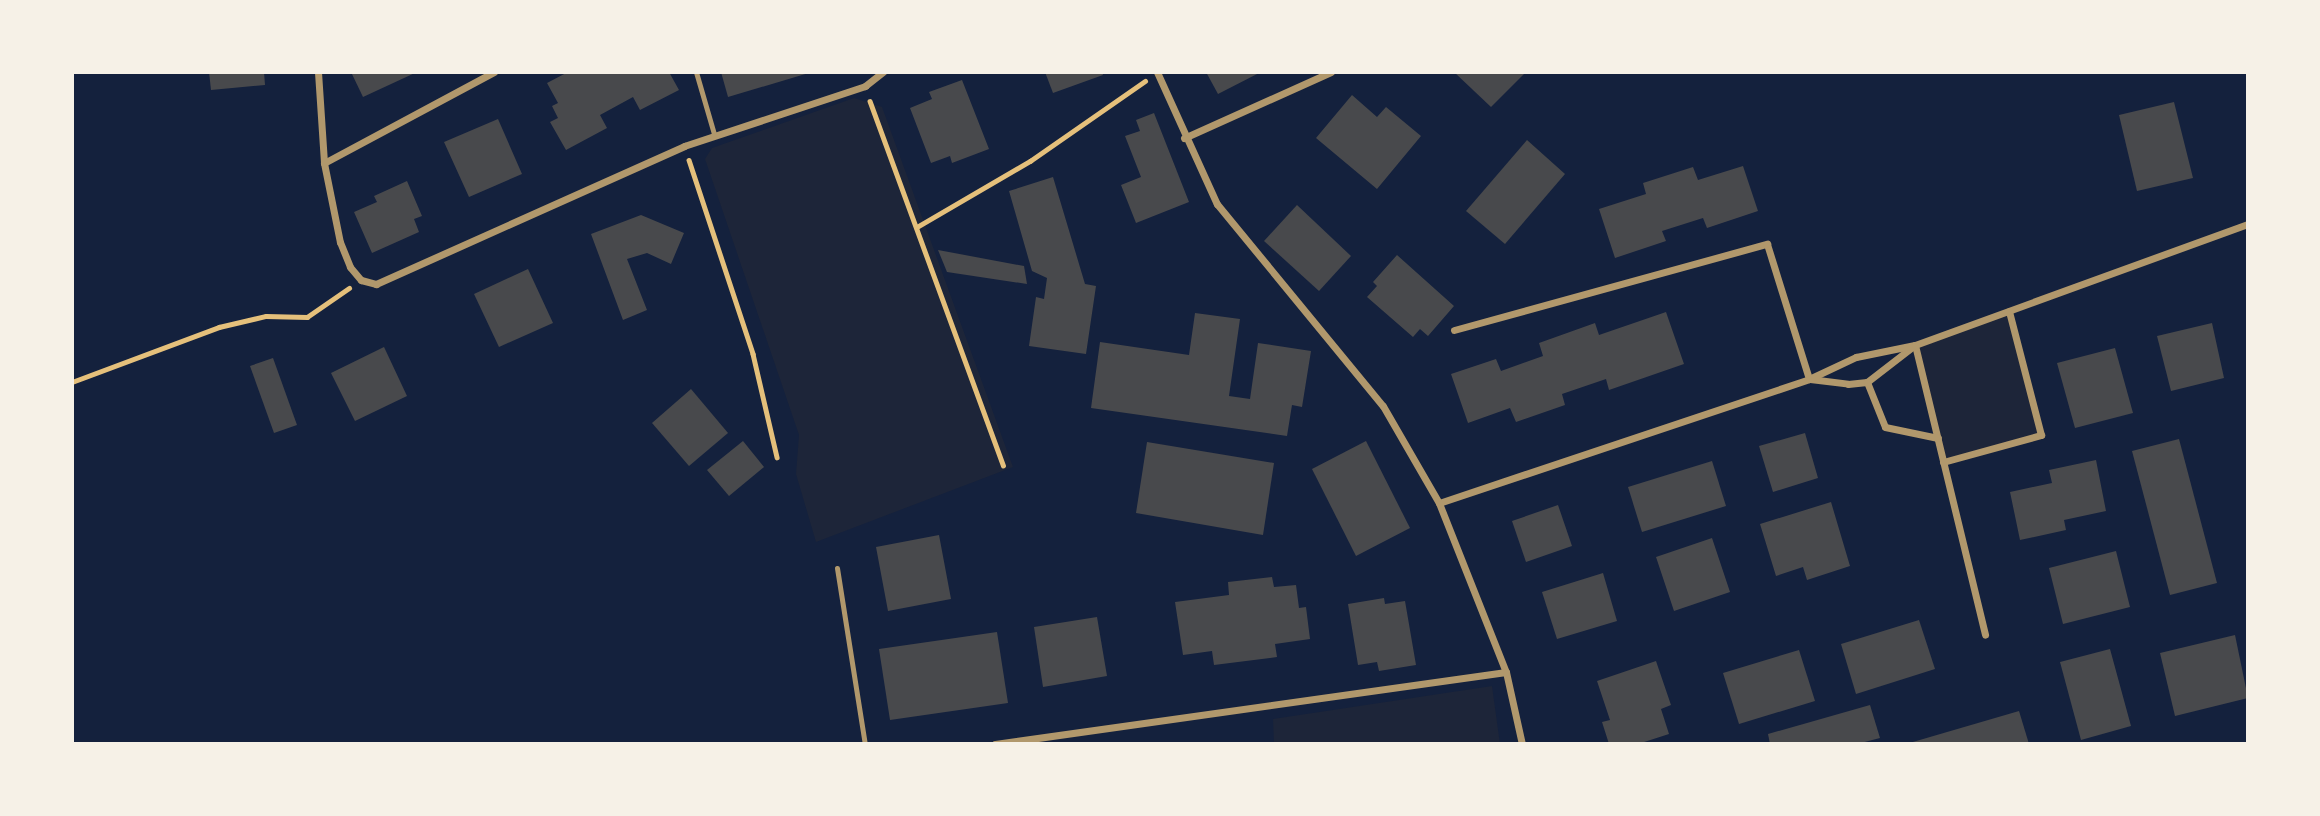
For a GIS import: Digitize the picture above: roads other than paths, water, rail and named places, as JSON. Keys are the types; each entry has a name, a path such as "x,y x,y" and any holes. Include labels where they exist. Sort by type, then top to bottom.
{"street":[{"path":"318,72 324,163 340,242 350,267 361,280 376,284 684,146 865,86 883,72"},
{"path":"324,163 494,72"},
{"path":"1157,72 1184,138 1217,204 1383,406 1440,503 1506,673 1522,744"},
{"path":"1184,138 1331,72"},
{"path":"1440,503 1809,379 1856,357 1915,345 2248,224"},
{"path":"1454,330 1767,244 1809,379"},
{"path":"1943,462 2041,435 2009,311"},
{"path":"1809,379 1848,384 1867,382 1915,345"},
{"path":"1915,345 1985,635"},
{"path":"1867,382 1885,427 1938,439"},
{"path":"995,744 1506,673"}],"lane":[{"path":"695,72 714,134"},
{"path":"837,568 865,744"}]}
